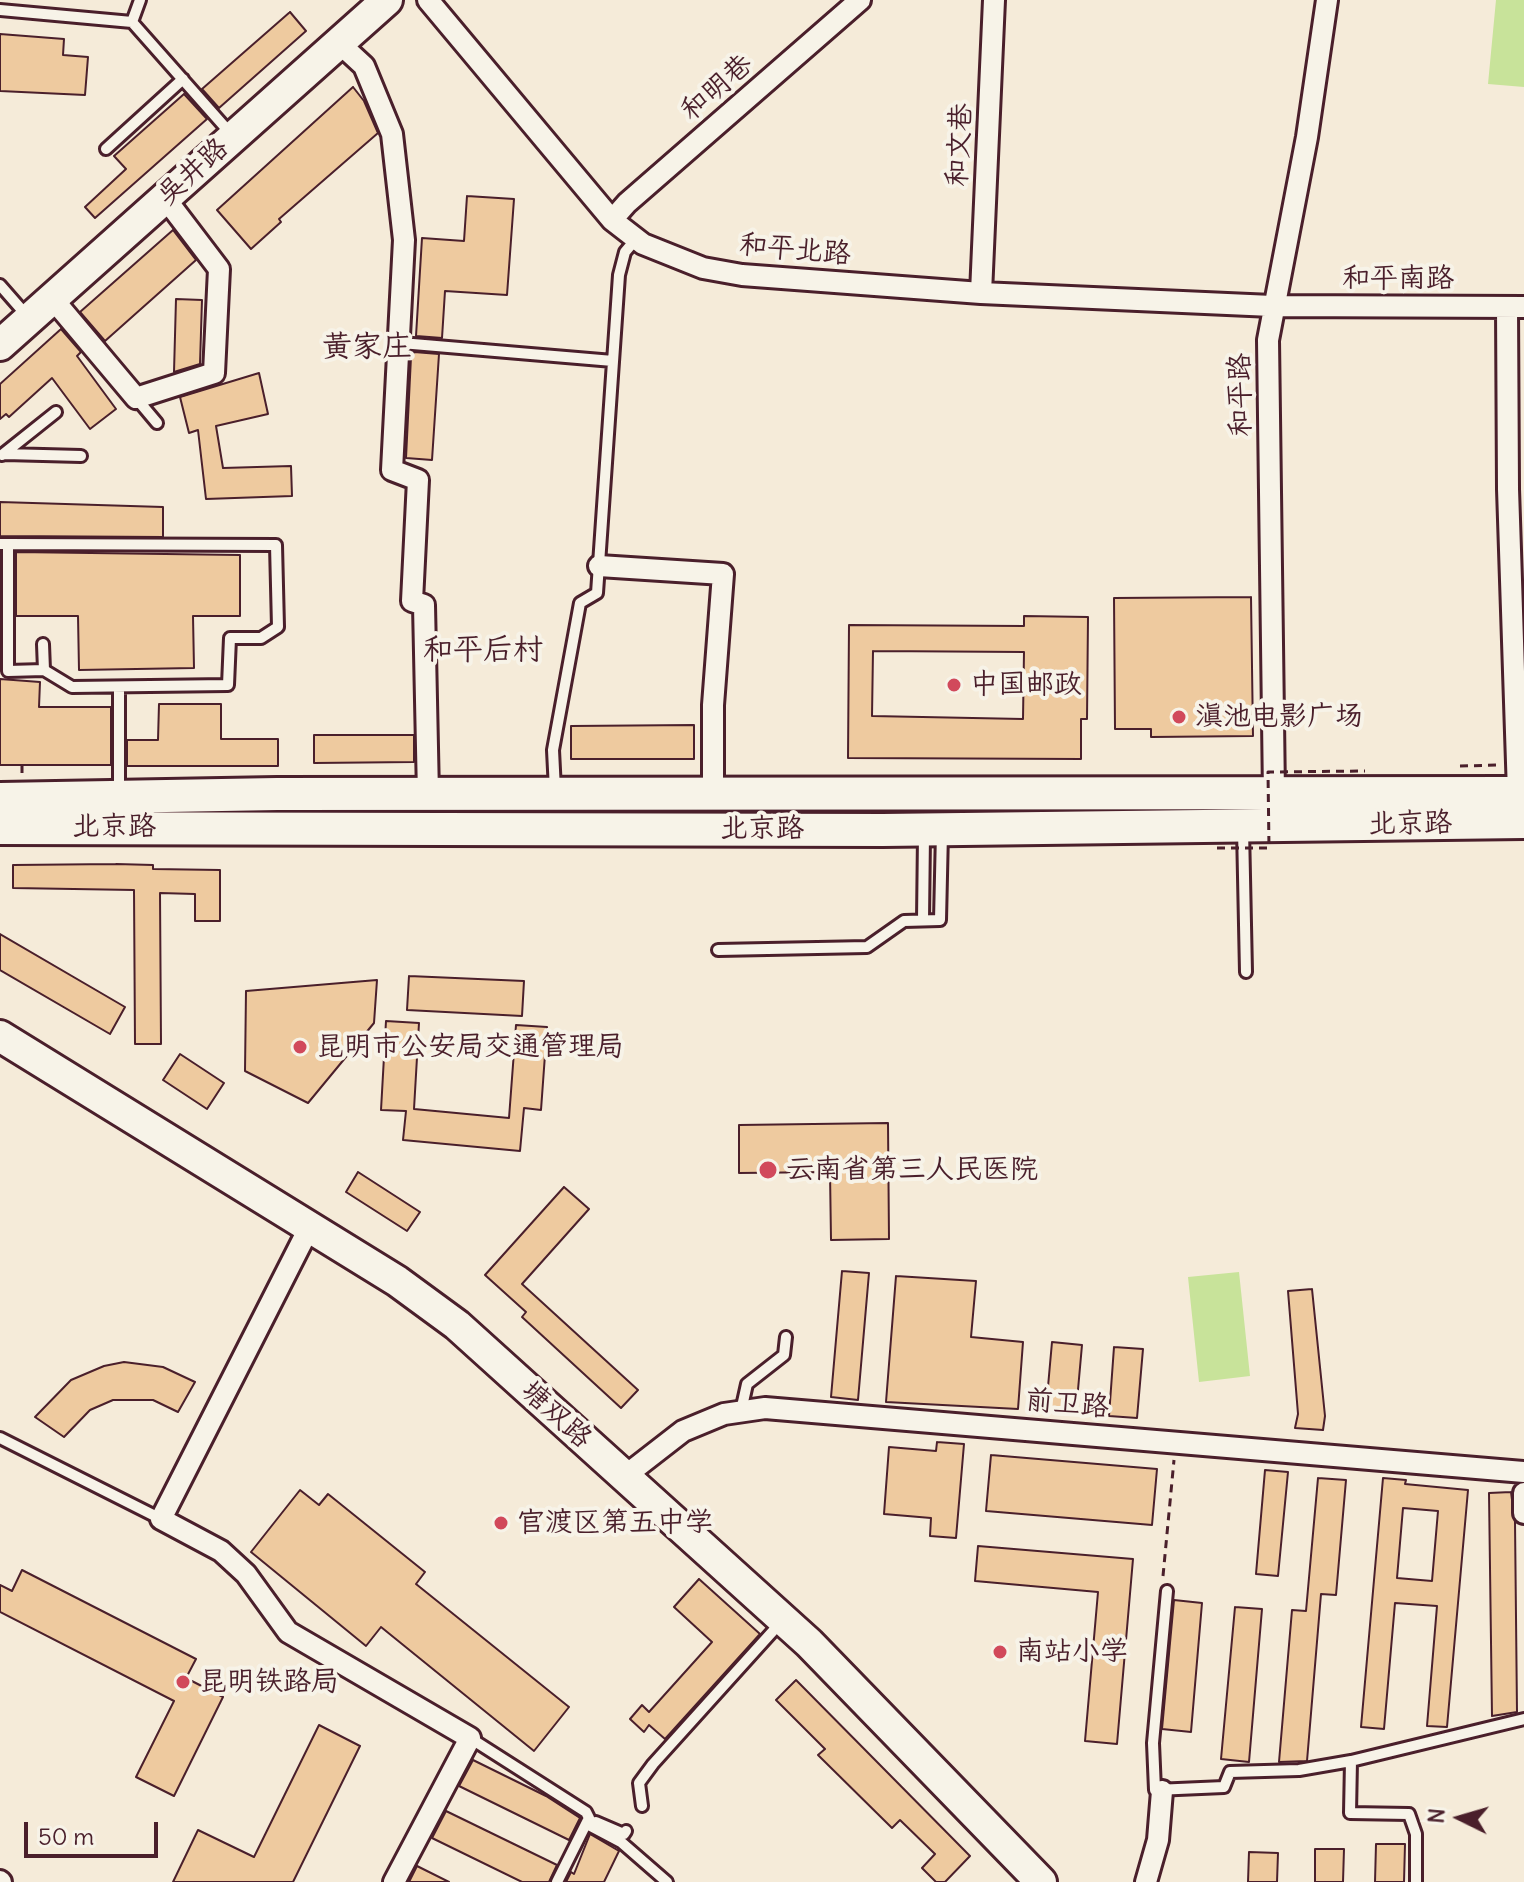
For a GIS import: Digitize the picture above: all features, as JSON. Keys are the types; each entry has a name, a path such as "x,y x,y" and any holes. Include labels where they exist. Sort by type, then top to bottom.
{"main road":[{"name":"北京路","path":"0,799 555,794 1274,795 1522,802"},
{"name":"北京路","path":"0,828 1243,827 1522,802"}],"street":[{"name":"吴井路","path":"0,345 387,0"},
{"name":"和平北路","path":"428,0 612,220 636,239 671,258 742,275 981,293 1272,306"},
{"name":"和明巷","path":"612,220 627,203 860,0"},
{"name":"和文巷","path":"981,293 994,0"},
{"name":"和平路","path":"1274,795 1268,340 1327,0"},
{"path":"338,42 364,66 392,134 404,240 392,470 418,480 412,601 424,605 428,795"},
{"path":"52,298 136,398 214,373 219,269 165,198"},
{"name":"和平南路","path":"1272,306 1516,307"},
{"path":"1516,307 1508,489 1522,802"},
{"path":"599,566 723,574 713,705 713,795"},
{"name":"塘双路","path":"0,1036 397,1281 457,1325 783,1620 1041,1882"},
{"path":"310,1226 161,1519 221,1551 246,1574 288,1632 470,1738 394,1882"},
{"name":"前卫路","path":"625,1476 683,1431 741,1411 765,1408 1176,1440 1524,1472"},
{"path":"1524,1493 1524,1513"},
{"path":"1146,1882 1158,1840 1162,1791"}],"lane":[{"path":"132,22 140,0"},
{"path":"0,10 132,22 233,136"},
{"path":"106,149 183,79"},
{"path":"555,794 553,750 580,603 597,593 619,275 625,252 636,239"},
{"path":"0,285 29,319"},
{"path":"401,343 613,361"},
{"path":"136,398 157,423"},
{"path":"2,455 56,412"},
{"path":"2,455 81,456"},
{"path":"4,544 276,545 278,627 261,638 230,638 228,685 72,687 44,670 8,671 11,585 4,544"},
{"path":"43,644 44,670"},
{"path":"119,688 119,796"},
{"path":"1243,827 1246,972"},
{"path":"718,950 867,947 904,921 940,920 933,829"},
{"path":"923,920 933,829"},
{"path":"741,1411 747,1384 784,1355 786,1337"},
{"path":"0,1438 161,1519"},
{"path":"1167,1591 1153,1743 1155,1790 1224,1787 1230,1772 1299,1770 1351,1761 1524,1719"},
{"path":"642,1806 639,1783 653,1764 783,1620"},
{"path":"470,1738 576,1802 588,1821 621,1842 667,1882"},
{"path":"1351,1761 1350,1813 1409,1814 1416,1834 1416,1882"},
{"path":"588,1821 624,1834 626,1831"},
{"path":"557,1882 588,1821"}],"path":[{"path":"1217,848 1269,848 1268,772 1365,771"},
{"path":"1167,1591 1161,1591 1176,1440"}],"green space":[{"path":"1496,0 1524,0 1524,87 1488,84"},
{"path":"1239,1272 1250,1376 1199,1382 1188,1277"}],"building":[{"path":"290,12 306,31 219,108 202,89"},
{"path":"0,34 64,39 63,55 88,57 85,95 0,91"},
{"path":"353,87 364,101 378,133 279,219 281,222 251,249 217,210"},
{"path":"184,94 207,119 95,218 85,207 126,169 114,156"},
{"path":"467,196 514,199 507,295 445,291 442,338 416,336 422,238 464,241"},
{"path":"173,230 196,260 105,341 80,312"},
{"path":"176,299 202,300 200,364 174,372"},
{"path":"61,329 81,352 77,356 116,409 90,429 52,378 9,417 6,414 0,419 0,384"},
{"path":"414,352 439,354 432,460 406,458 411,357"},
{"path":"259,373 268,414 216,426 223,468 291,466 292,496 206,499 198,430 189,433 180,397"},
{"path":"0,502 163,507 163,537 0,536"},
{"path":"16,552 240,555 240,616 193,616 194,668 79,670 78,616 16,616"},
{"path":"1251,597 1253,736 1151,737 1151,729 1115,729 1114,598"},
{"path":"1024,616 1088,617 1087,719 1081,719 1081,759 848,758 849,625 1024,626","holes":["873,651 1024,652 1023,719 872,716"]},
{"path":"0,679 40,682 39,707 111,707 111,765 0,765"},
{"path":"159,704 221,704 221,739 278,739 278,766 127,766 127,740 158,740"},
{"path":"694,725 694,759 571,759 571,726"},
{"path":"314,735 414,735 414,762 314,763"},
{"path":"13,865 153,865 153,869 220,870 220,921 195,921 195,894 160,893 161,1044 135,1044 134,890 13,888"},
{"path":"0,934 125,1007 110,1034 0,970"},
{"path":"409,976 524,981 522,1016 407,1010"},
{"name":"昆明市公安局交通管理局","path":"377,980 374,1023 308,1103 245,1071 246,991"},
{"path":"386,1021 419,1023 414,1109 509,1118 516,1025 547,1027 541,1110 524,1108 520,1151 403,1140 406,1111 381,1110"},
{"path":"180,1054 224,1083 207,1109 163,1080"},
{"path":"888,1123 889,1239 831,1240 830,1172 739,1173 739,1125"},
{"path":"358,1172 420,1212 407,1231 346,1192"},
{"path":"564,1187 589,1209 522,1284 638,1390 621,1408 522,1317 526,1312 485,1275"},
{"path":"842,1271 869,1273 858,1400 831,1397"},
{"path":"896,1276 976,1281 971,1337 1023,1342 1018,1409 886,1402"},
{"path":"1312,1289 1325,1416 1323,1430 1295,1428 1298,1414 1288,1291"},
{"path":"1052,1342 1082,1345 1076,1412 1046,1409"},
{"path":"1114,1347 1143,1349 1137,1418 1109,1416"},
{"path":"124,1362 163,1367 195,1382 178,1412 153,1400 113,1400 90,1410 64,1437 35,1417 71,1380 104,1366"},
{"path":"937,1442 964,1444 956,1538 930,1536 931,1518 884,1514 889,1447 936,1451"},
{"path":"991,1455 1157,1469 1152,1525 986,1511"},
{"path":"1265,1470 1288,1472 1278,1576 1256,1574"},
{"path":"1318,1478 1346,1480 1336,1595 1321,1594 1307,1761 1279,1762 1292,1610 1306,1611"},
{"path":"1383,1478 1406,1480 1405,1484 1468,1490 1447,1727 1427,1726 1437,1606 1395,1603 1384,1729 1361,1727","holes":["1403,1508 1438,1511 1432,1581 1397,1578"]},
{"path":"300,1490 319,1505 328,1494 425,1572 416,1584 569,1707 534,1751 381,1627 366,1646 251,1552"},
{"path":"1511,1492 1515,1522 1517,1712 1492,1716 1489,1493"},
{"path":"978,1546 1133,1559 1117,1744 1085,1741 1098,1592 975,1581"},
{"path":"22,1570 196,1659 186,1678 223,1697 174,1796 136,1777 174,1701 0,1612 0,1585 12,1591"},
{"path":"699,1579 760,1634 665,1739 649,1725 644,1732 630,1719 642,1705 649,1712 712,1642 674,1607"},
{"path":"1174,1600 1202,1603 1191,1732 1162,1729"},
{"path":"1235,1607 1262,1609 1249,1762 1221,1759"},
{"path":"796,1680 970,1856 945,1882 936,1882 922,1868 935,1854 900,1820 892,1828 818,1755 825,1749 776,1700"},
{"path":"319,1725 360,1746 293,1882 173,1882 198,1830 254,1857"},
{"path":"473,1760 546,1796 580,1818 569,1840 459,1786"},
{"path":"446,1811 557,1865 549,1882 522,1882 432,1838"},
{"path":"590,1834 619,1851 604,1882 566,1882 571,1872 574,1874"},
{"path":"1376,1844 1405,1844 1404,1882 1375,1882"},
{"path":"1315,1849 1344,1849 1343,1882 1315,1882"},
{"path":"1249,1852 1278,1853 1277,1882 1248,1882"},
{"path":"417,1866 449,1882 409,1882"}],"place":[{"name":"中国邮政","path":"954,685"},
{"name":"滇池电影广场","path":"1179,717"},
{"name":"昆明市公安局交通管理局","path":"300,1047"},
{"name":"云南省第三人民医院","path":"768,1170"},
{"name":"官渡区第五中学","path":"501,1523"},
{"name":"南站小学","path":"1000,1652"},
{"name":"昆明铁路局","path":"183,1682"}],"district":[{"name":"黄家庄","path":"367,347"},
{"name":"和平后村","path":"483,650"}]}
